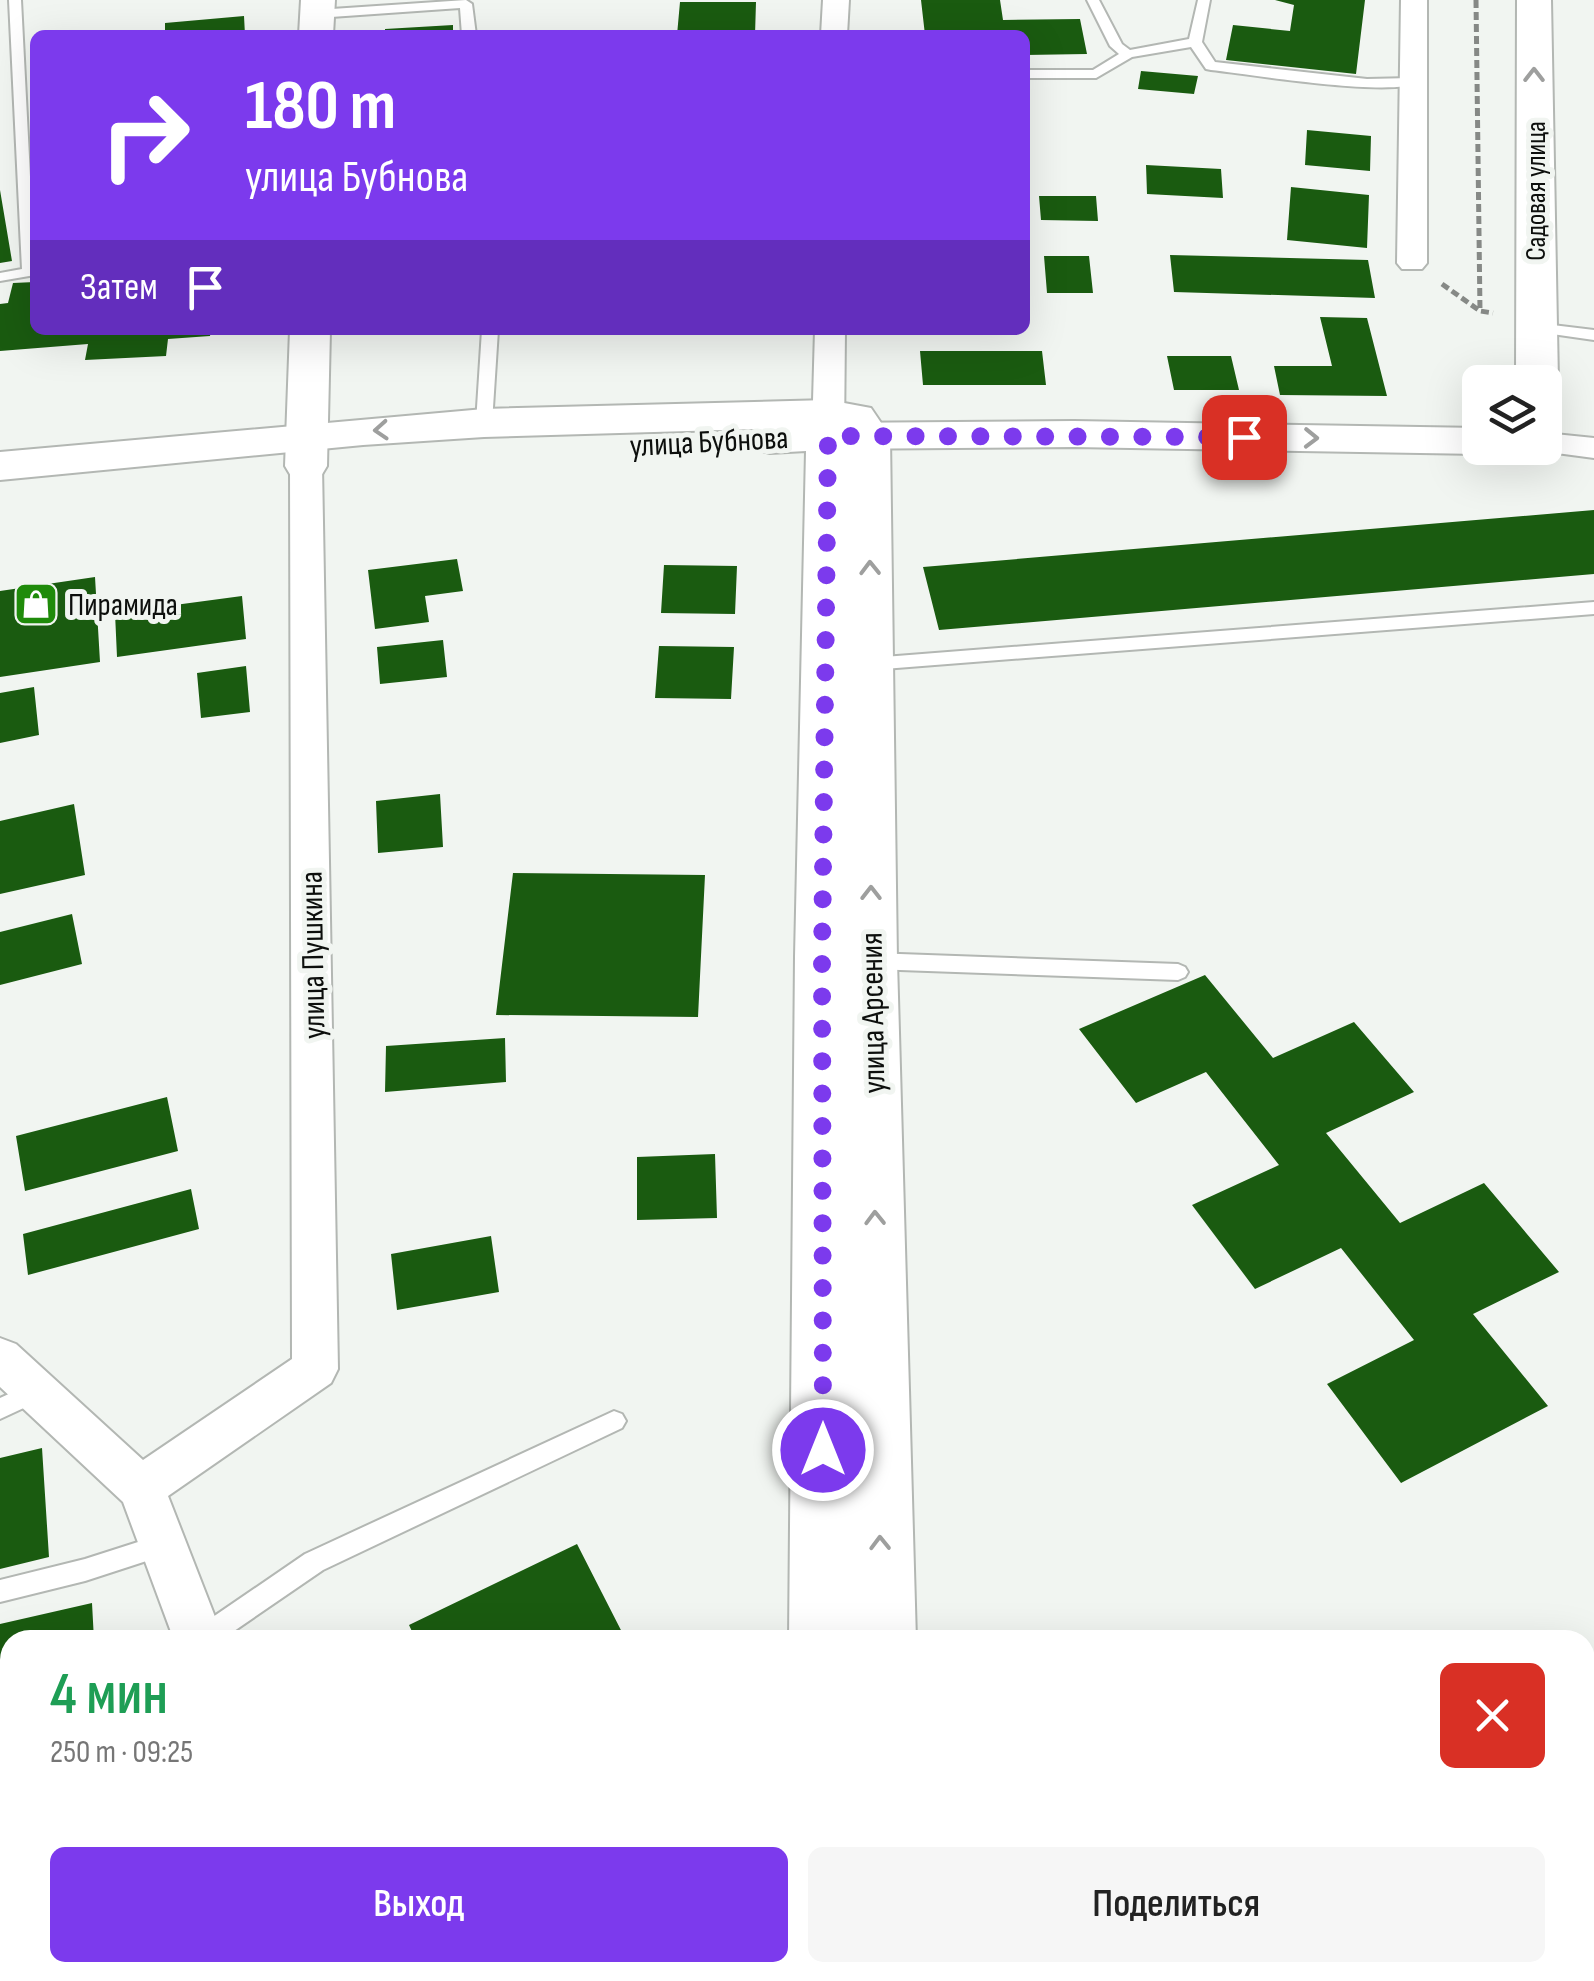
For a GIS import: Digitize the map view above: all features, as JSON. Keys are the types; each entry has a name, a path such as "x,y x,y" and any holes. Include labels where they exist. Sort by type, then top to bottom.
{"main road":[{"name":"улица Бубнова","path":"0,494 484,423 841,428"},
{"name":"улица Бубнова","path":"0,466 306,450 497,451 841,428"},
{"name":"улица Арсения","path":"841,428 872,664 870,961 882,1630"},
{"name":"улица Арсения","path":"823,1630 822,957 841,428"}],"street":[{"path":"834,30 836,0"},
{"path":"1412,263 1414,0"},
{"name":"Садовая улица","path":"1534,0 1536,365"},
{"name":"улица Пушкина","path":"141,1488 316,1369 306,450 310,335"},
{"name":"улица Арсения","path":"831,335 841,428"},
{"name":"улица Бубнова","path":"841,428 1462,441"},
{"path":"1562,445 1594,448"},
{"path":"0,1358 18,1400 141,1488 196,1630"}],"lane":[{"path":"15,0 30,240"},
{"path":"1093,0 1117,46 1128,54"},
{"path":"1204,0 1195,42 1211,66 1367,83 1412,82"},
{"path":"317,16 466,2 469,30"},
{"path":"1030,74 1096,74 1128,54 1195,42"},
{"path":"0,277 30,272"},
{"path":"1536,328 1594,335"},
{"path":"484,423 490,335"},
{"path":"872,664 1594,608"},
{"path":"870,961 1178,972"},
{"path":"215,1630 314,1562 614,1420"},
{"path":"0,1590 85,1570 163,1545"}],"building":[{"path":"921,0 1000,0 1003,20 1080,19 1087,54 1030,55 1030,30 924,30"},
{"path":"1275,0 1365,0 1356,74 1226,60 1233,25 1290,31 1294,5"},
{"path":"680,2 756,2 755,30 677,30"},
{"path":"244,16 245,30 165,30 165,23"},
{"path":"453,25 453,30 385,29"},
{"path":"1141,71 1198,76 1194,94 1138,89"},
{"path":"1307,130 1371,136 1370,171 1305,165"},
{"path":"1146,165 1221,169 1223,198 1147,194"},
{"path":"1291,187 1369,195 1367,248 1287,240"},
{"path":"0,190 12,261 0,263"},
{"path":"1039,196 1096,196 1098,221 1041,220"},
{"path":"1170,255 1368,260 1375,298 1174,292"},
{"path":"1044,256 1089,256 1093,293 1047,293"},
{"path":"30,282 30,335 210,336 168,339 166,356 85,360 88,344 0,351 0,304 8,303 13,283"},
{"path":"1320,317 1367,318 1387,396 1280,395 1274,366 1332,366"},
{"path":"920,351 1042,351 1046,385 923,385"},
{"path":"1167,356 1231,356 1239,390 1174,390"},
{"path":"1594,510 1594,574 939,630 923,567"},
{"path":"457,559 463,591 425,596 429,622 375,629 368,570"},
{"path":"664,565 737,566 735,614 661,613"},
{"path":"95,577 100,662 0,677 0,591"},
{"path":"242,596 246,639 117,657 115,613"},
{"path":"443,640 447,677 380,684 377,647"},
{"path":"659,646 734,647 731,699 655,698"},
{"path":"246,666 250,712 201,718 197,673"},
{"path":"34,687 39,735 0,743 0,693"},
{"path":"440,794 443,847 378,853 376,801"},
{"path":"74,804 85,875 0,894 0,821"},
{"path":"513,873 705,875 698,1017 496,1015"},
{"path":"72,914 82,964 0,985 0,932"},
{"path":"1205,975 1273,1058 1354,1022 1414,1092 1326,1133 1400,1223 1484,1183 1559,1272 1473,1314 1548,1406 1401,1483 1327,1384 1414,1340 1341,1248 1255,1289 1192,1205 1279,1165 1206,1072 1136,1103 1079,1029"},
{"path":"505,1038 506,1082 385,1092 386,1046"},
{"path":"167,1097 178,1151 25,1191 16,1136"},
{"path":"715,1154 717,1218 637,1220 637,1157"},
{"path":"191,1189 199,1229 28,1275 23,1234"},
{"path":"491,1236 499,1292 397,1310 391,1254"},
{"path":"42,1448 49,1557 0,1569 0,1458"},
{"path":"577,1544 621,1630 411,1630 409,1625"},
{"path":"92,1603 93,1630 0,1630 0,1624"}],"place":[{"name":"Пирамида","path":"36,604"}],"route":[{"path":"823,1450 822,957 828,436 1244,437"}]}
